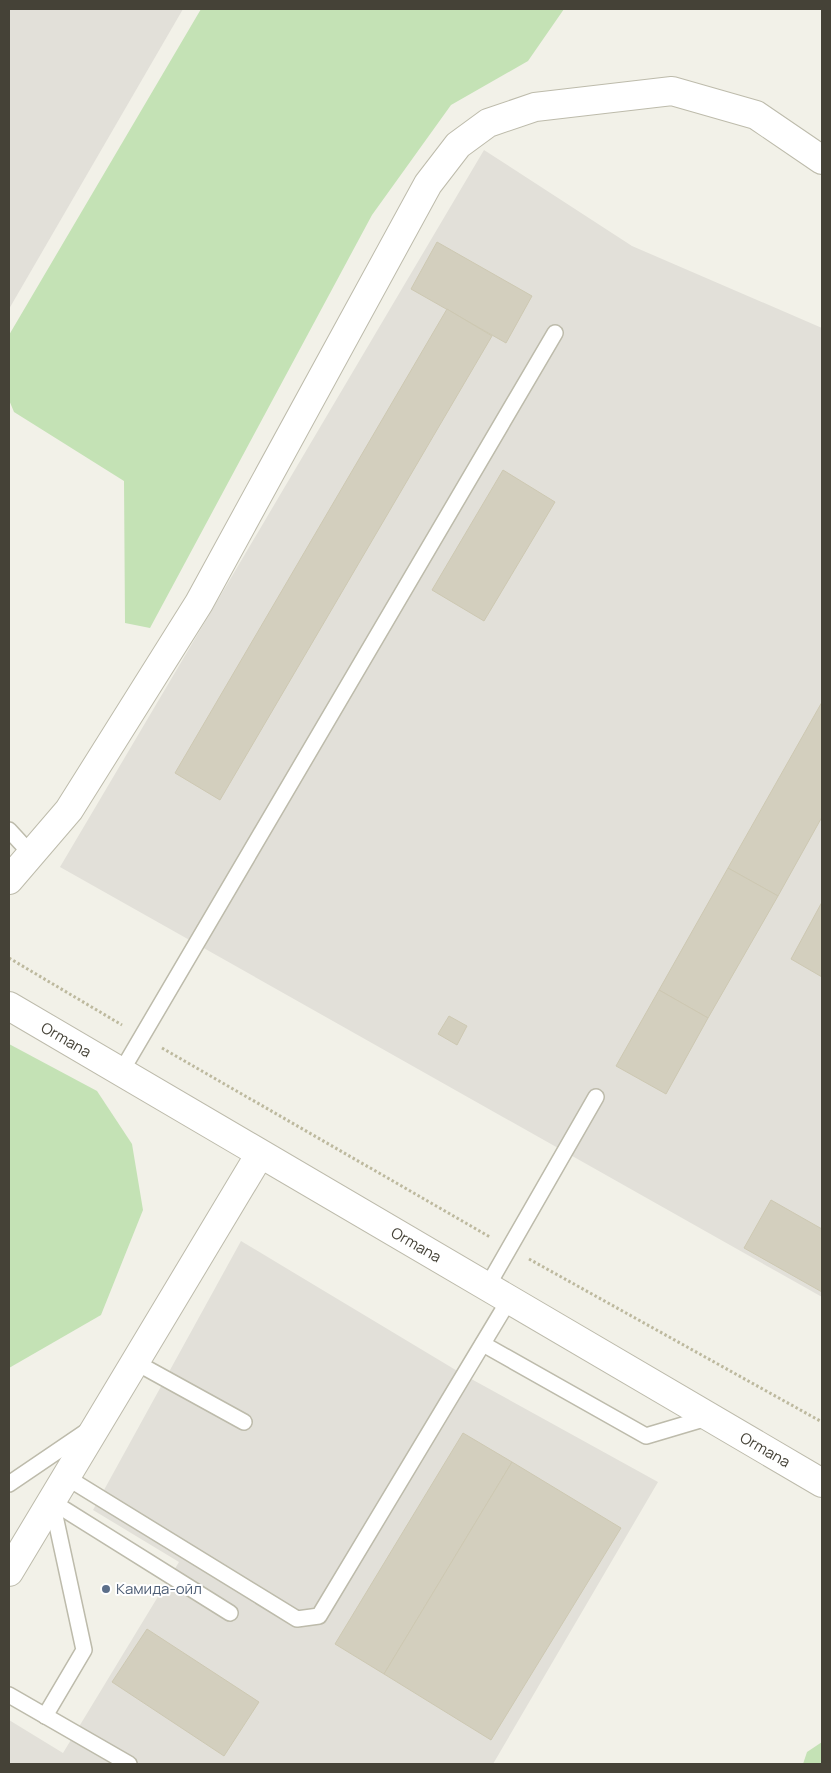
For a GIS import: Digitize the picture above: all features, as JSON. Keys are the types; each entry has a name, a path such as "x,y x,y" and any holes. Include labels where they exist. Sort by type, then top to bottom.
{"street":[{"path":"9,880 69,810 199,603 428,184 458,145 488,123 535,106 672,91 756,115 822,160"},
{"name":"Ormana","path":"9,1006 822,1484"},
{"path":"9,1572 260,1154"}],"lane":[{"path":"121,1072 555,333"},
{"path":"9,830 32,855"},
{"path":"66,1477 297,1619 319,1616 483,1344 510,1248 596,1097"},
{"path":"483,1344 646,1436 710,1417"},
{"path":"135,1362 244,1422"},
{"path":"9,1484 97,1425"},
{"path":"52,1501 230,1613"},
{"path":"44,1716 84,1650 52,1501"},
{"path":"9,1695 129,1764"}],"path":[{"path":"9,958 142,1037 510,1248 822,1422"}],"shaded area":[{"path":"9,9 183,9 9,309"},
{"path":"484,150 632,246 822,328 822,1297 60,867"},
{"path":"241,1241 464,1375 658,1482 493,1764 9,1764 9,1720 63,1753 179,1562 93,1510"}],"green space":[{"path":"201,9 564,9 528,61 451,105 372,215 150,628 125,623 124,481 14,412 9,400 9,335"},
{"path":"9,1044 97,1091 132,1144 143,1210 101,1315 9,1368"},
{"path":"822,1742 822,1764 803,1764 807,1752"}],"building":[{"path":"437,242 532,296 506,343 411,289"},
{"path":"447,309 492,336 220,800 175,773"},
{"path":"503,470 555,502 484,621 432,590"},
{"path":"822,702 822,817 778,896 728,868"},
{"path":"728,868 778,896 708,1018 659,990"},
{"path":"822,902 822,977 791,959"},
{"path":"659,990 708,1018 666,1094 616,1066"},
{"path":"449,1016 467,1026 457,1045 438,1034"},
{"path":"771,1200 822,1229 822,1292 744,1248"},
{"path":"463,1433 512,1462 384,1674 335,1644"},
{"path":"512,1462 621,1528 491,1740 384,1674"},
{"path":"147,1629 259,1702 224,1756 112,1682"}],"place":[{"name":"Камида-ойл","path":"106,1589"}]}
